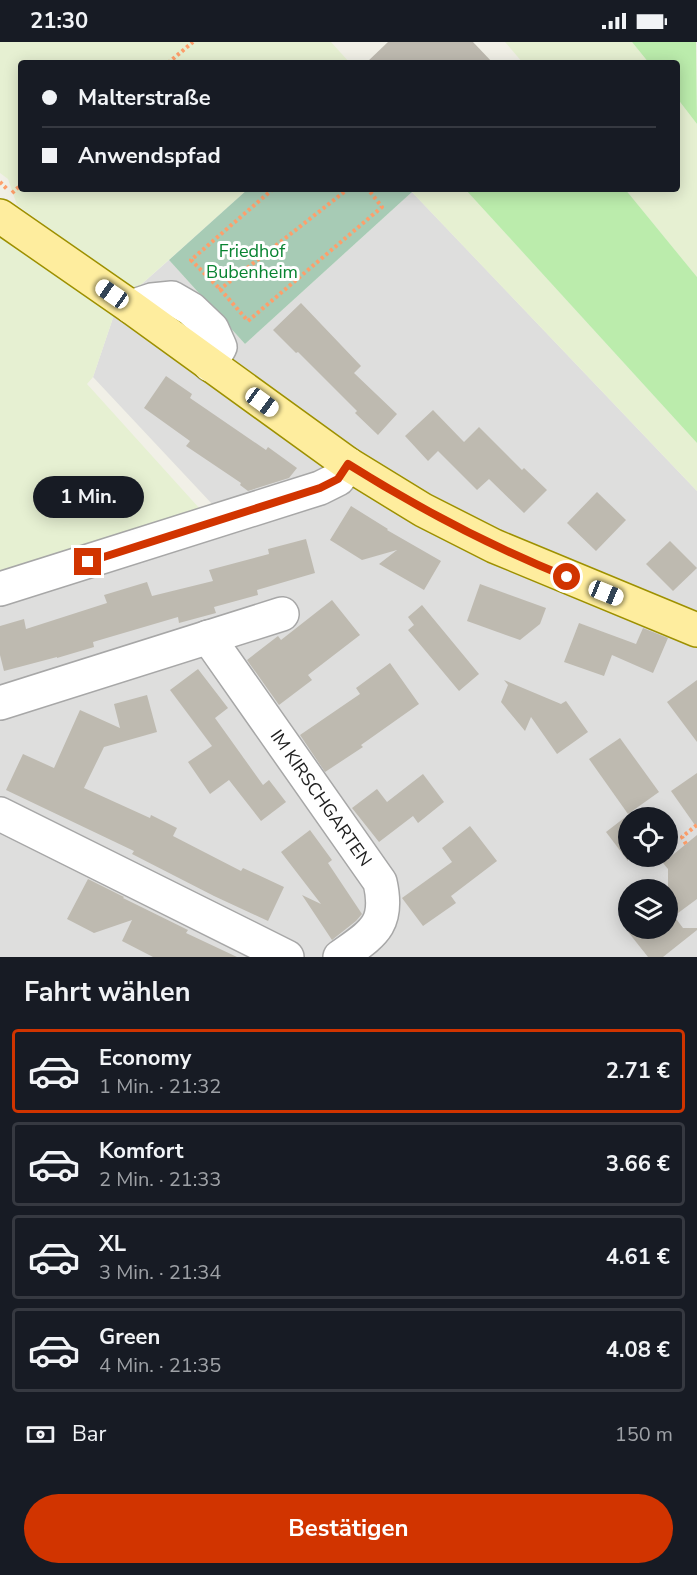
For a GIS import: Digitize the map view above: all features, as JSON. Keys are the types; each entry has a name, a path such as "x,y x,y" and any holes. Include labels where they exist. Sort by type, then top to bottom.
{"main road":[{"path":"0,216 131,307 348,464 423,510 494,546 697,630"}],"street":[{"path":"131,307 152,300 172,298 191,309 212,329 219,347 210,365"},
{"path":"0,589 320,488 338,479 348,464"},
{"path":"0,703 282,614"},
{"name":"IM KIRSCHGARTEN","path":"208,637 380,882 383,904 378,925 370,935 340,957"},
{"path":"0,814 287,957"}],"path":[{"path":"172,60 193,42"},
{"path":"270,192 191,260 248,321 382,207 370,192"},
{"path":"191,309 220,290 344,192"},
{"path":"686,844 682,837 697,825"}],"shaded area":[{"path":"412,192 697,491 697,957 0,957 0,597 228,521 93,377 114,315 135,290 169,260 245,344"}],"green space":[{"path":"0,42 331,42 347,60 18,60 18,192 245,192 135,290 17,205 8,179 0,173"},
{"path":"505,42 632,42 647,60 520,60"},
{"path":"632,42 696,42 697,124 680,102 680,60 647,60"},
{"path":"680,102 697,124 697,277 627,192 680,192"},
{"name":"Friedhof Bubenheim","path":"245,192 412,192 245,344 169,260"},
{"path":"412,192 468,192 697,443 697,491"},
{"path":"468,192 627,192 697,277 697,443"},
{"path":"0,232 114,315 93,377 87,384 209,519 0,584"}],"building":[{"path":"388,42 473,42 490,60 369,60"},
{"path":"301,303 361,366 354,373 397,414 378,435 298,352 296,353 273,330"},
{"path":"166,376 192,394 190,398 266,450 268,447 297,468 289,478 248,491 240,485 241,483 186,446 190,441 144,408"},
{"path":"433,410 464,442 479,427 522,470 524,468 547,490 524,513 489,479 477,490 438,451 428,461 405,436"},
{"path":"597,492 626,520 596,551 567,523"},
{"path":"351,506 441,561 424,590 379,564 397,550 362,560 330,540"},
{"path":"306,539 315,573 257,590 258,595 214,607 216,613 179,623 178,617 93,642 94,647 4,671 0,655 0,626 24,619 26,629 107,603 104,595 147,582 152,596 213,581 209,570 269,554 268,549"},
{"path":"670,541 697,568 673,591 646,564"},
{"path":"480,584 546,608 540,624 520,640 467,621"},
{"path":"332,600 360,635 308,675 312,680 279,705 247,660 278,636 281,640"},
{"path":"422,605 479,674 459,691 408,630 414,625 408,617"},
{"path":"579,623 636,644 643,628 668,638 653,673 612,655 604,676 564,662"},
{"path":"390,663 419,704 361,745 363,747 325,772 300,735 360,694 356,688"},
{"path":"198,669 228,708 215,718 263,785 269,780 286,802 261,821 229,780 210,794 188,762 212,746 170,690"},
{"path":"504,680 561,704 566,701 588,732 557,754 531,717 525,731 501,702 508,685"},
{"path":"697,680 697,742 667,702"},
{"path":"147,695 157,732 104,747 84,788 150,818 151,815 177,828 173,836 241,871 243,868 284,887 268,921 132,854 134,851 6,790 23,754 54,768 80,710 120,728 114,704"},
{"path":"620,738 659,792 638,807 623,807 589,759"},
{"path":"697,773 697,828 671,791"},
{"path":"423,774 444,802 418,823 413,816 379,842 352,808 377,789 387,802"},
{"path":"618,823 618,848 606,832"},
{"path":"470,826 497,861 451,896 456,903 423,926 402,898 452,862 442,848"},
{"path":"310,830 332,860 328,863 362,914 332,940 302,895 321,904 281,852"},
{"path":"697,835 697,899 678,913 678,879 668,879 666,867 678,867 678,851"},
{"path":"88,879 188,930 186,933 237,957 153,957 122,941 132,920 94,933 67,919"},
{"path":"678,921 683,928 697,928 663,957 648,957 634,939 678,939"}],"route":[{"path":"88,562 320,488 338,479 348,464 423,510 494,546 567,577"}]}
